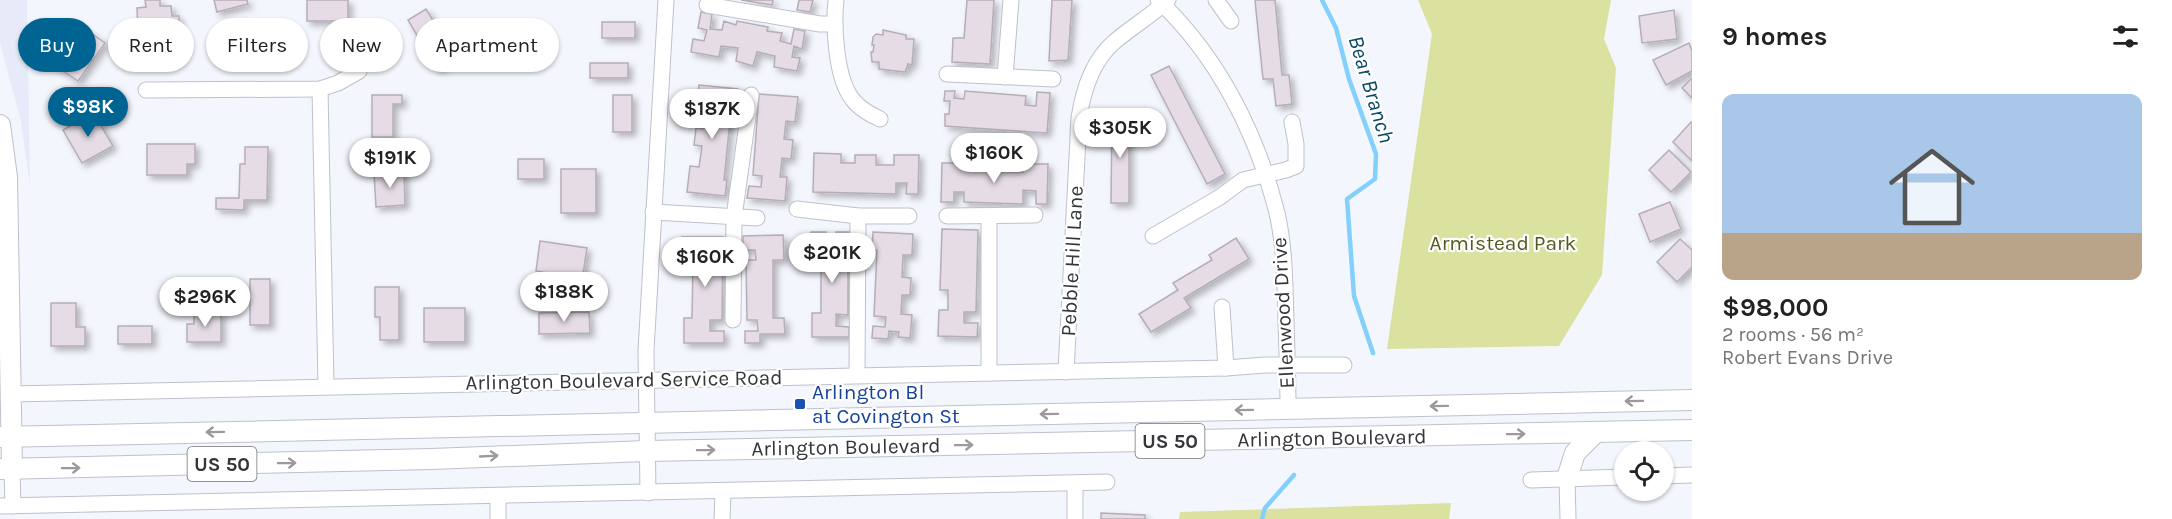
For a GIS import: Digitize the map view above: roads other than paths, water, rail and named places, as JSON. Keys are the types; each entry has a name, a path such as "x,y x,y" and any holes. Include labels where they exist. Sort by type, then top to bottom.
{"main road":[{"path":"0,125 7,177 11,394 6,437 6,469"},
{"name":"Arlington Boulevard","path":"6,437 1692,400"},
{"name":"Arlington Boulevard","path":"6,469 431,459 647,451 1692,430"},
{"path":"1567,478 1575,453 1595,432"}],"street":[{"path":"648,492 646,351 666,0"},
{"path":"836,0 836,42 842,79 852,99 862,109 880,119"},
{"path":"1005,76 1011,0"},
{"path":"1216,0 1231,21"},
{"name":"Ellenwood Drive","path":"1163,2 1221,79 1260,157 1277,214 1285,275 1288,409"},
{"name":"Pebble Hill Lane","path":"1066,372 1082,95 1093,70 1111,45 1163,2"},
{"path":"707,5 820,24 835,24"},
{"path":"146,90 320,89 338,83 357,72"},
{"path":"947,74 1053,79"},
{"path":"320,89 326,386"},
{"path":"733,320 734,217 751,95"},
{"path":"1153,236 1220,197 1243,180 1296,166 1296,144 1292,122"},
{"path":"797,209 858,216 909,216"},
{"path":"653,212 757,218"},
{"path":"947,216 1035,215"},
{"path":"857,375 858,216"},
{"path":"989,217 989,373"},
{"path":"1222,307 1227,368"},
{"name":"Arlington Boulevard Service Road","path":"11,394 1344,365"},
{"path":"6,469 7,506 1107,482"},
{"path":"1674,476 1692,475"},
{"path":"1531,480 1614,477"},
{"path":"1567,478 1568,519"},
{"path":"1075,484 1075,519"},
{"path":"722,519 723,492"},
{"path":"498,496 498,519"}],"waterway":[{"name":"Bear Branch","path":"1322,0 1336,28 1349,79 1376,154 1375,179 1347,199 1354,296 1373,353"},
{"name":"Bear Branch","path":"1262,519 1265,508 1294,475"}],"place":[{"name":"Arlington Bl at Covington St","path":"800,404"}],"park label":[{"name":"Armistead Park","path":"1503,243"}]}
